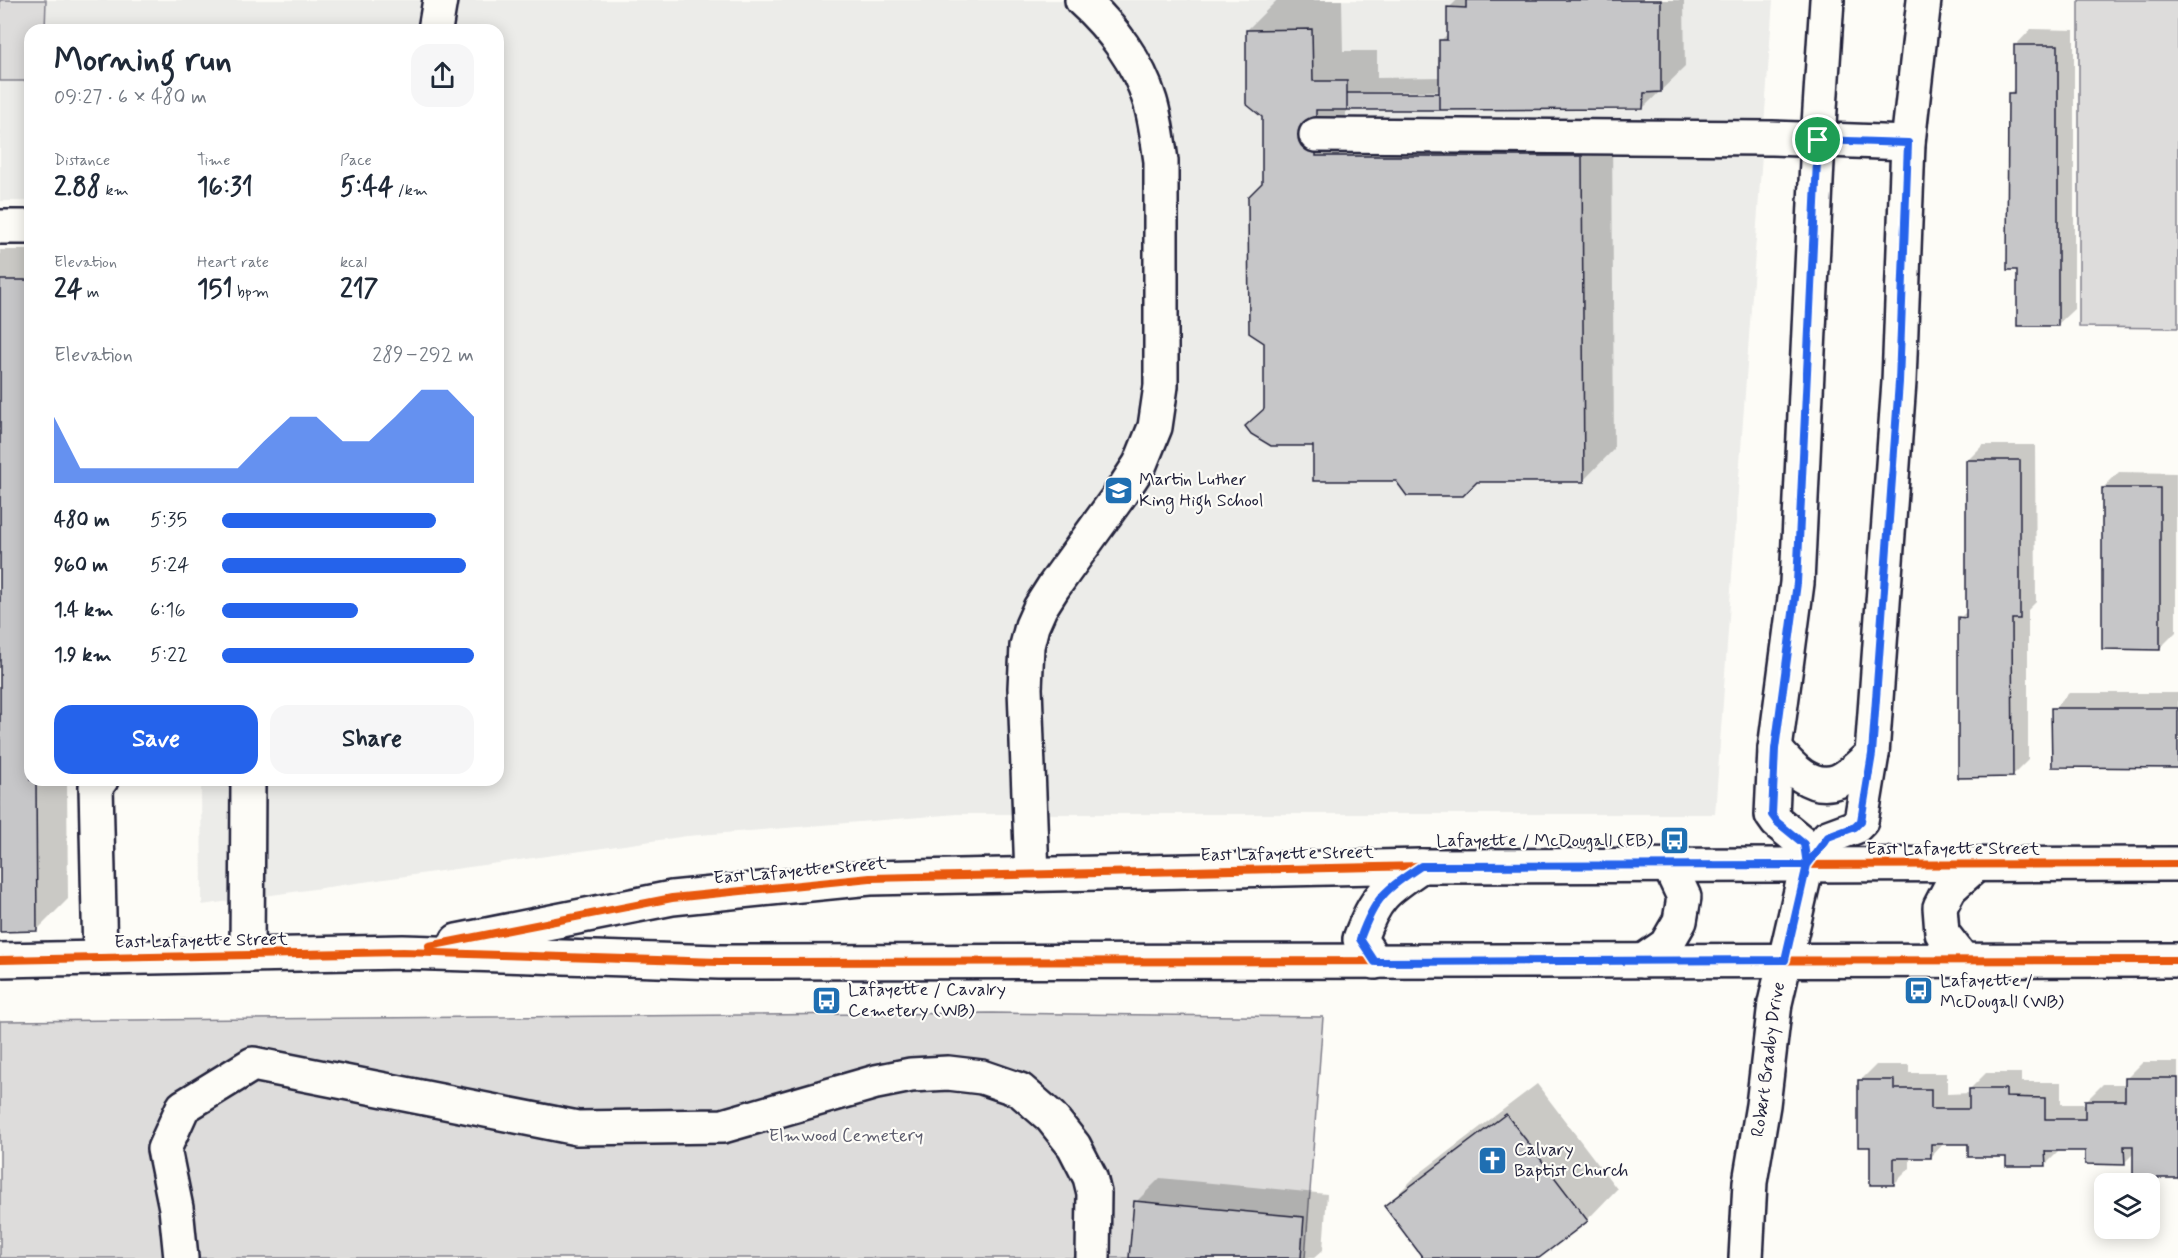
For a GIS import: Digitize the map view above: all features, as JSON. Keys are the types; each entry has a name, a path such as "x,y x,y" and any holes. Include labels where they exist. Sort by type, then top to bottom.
{"street":[{"path":"436,24 440,0"},
{"path":"1032,875 1025,667 1030,636 1040,608 1121,493 1148,447 1159,406 1161,386 1161,161 1149,99 1126,52 1103,21 1082,0"},
{"path":"1807,865 1804,844 1777,822 1772,815 1775,749 1797,583 1827,0"},
{"path":"1807,865 1828,837 1855,827 1861,821 1872,754 1899,382 1908,143 1924,0"},
{"path":"1316,135 1772,138 1908,143"},
{"path":"0,227 24,227"},
{"path":"1775,749 1790,767 1804,778 1820,783 1838,781 1872,754"},
{"path":"98,786 100,958"},
{"path":"248,786 248,955"},
{"path":"1963,960 1942,933 1940,907 1950,888 1977,864"},
{"name":"East Lafayette Street","path":"403,952 672,898 870,878 1421,866 2178,864"},
{"name":"Robert Bradby Drive","path":"1746,1258 1750,1182 1763,1104 1775,1002 1807,865"},
{"path":"1375,962 1360,939 1368,915 1386,889 1421,866"},
{"path":"1642,961 1666,945 1680,921 1684,897 1669,866"},
{"name":"East Lafayette Street","path":"0,960 403,952 720,962 2178,960"},
{"path":"182,1258 176,1208 164,1149 183,1107 253,1064 577,1128 723,1126 894,1079 948,1073 982,1077 1020,1090 1051,1117 1074,1146 1090,1177 1094,1193 1094,1258"}],"shaded area":[{"name":"Martin Luther King High School","path":"0,0 1773,0 1715,814 957,814 687,836 202,905 201,786 504,786 504,24 24,24 24,201 0,201"}],"green space":[{"path":"0,0 46,0 45,24 24,24 24,81 0,81"},
{"path":"2079,0 2178,0 2178,328 2079,327"},
{"name":"Elmwood Cemetery","path":"992,1013 1323,1017 1305,1258 0,1258 0,1021"}],"building":[{"path":"1466,0 1661,0 1661,92 1644,93 1643,109 1439,110 1439,40 1447,40 1447,7 1466,8"},
{"path":"1312,29 1313,81 1347,81 1347,110 1316,110 1316,156 1582,156 1584,482 1477,482 1463,496 1407,496 1396,481 1313,481 1313,446 1271,446 1251,434 1245,426 1264,409 1264,343 1249,333 1248,197 1262,183 1262,117 1246,104 1246,30"},
{"path":"2014,45 2058,45 2058,326 2017,326 2017,270 2007,270 2008,93 2014,93"},
{"path":"1347,93 1439,93 1439,110 1347,110"},
{"path":"0,280 24,280 24,786 36,786 37,931 0,932"},
{"path":"1966,460 2020,460 2020,619 2012,619 2013,777 1958,778 1958,617 1966,618"},
{"path":"2102,488 2160,488 2160,650 2102,649"},
{"path":"2051,708 2178,708 2178,768 2052,767"},
{"path":"2125,1078 2178,1078 2178,1178 2160,1178 2160,1173 2133,1173 2133,1146 2124,1146 2125,1165 2085,1164 2085,1151 2045,1151 2046,1166 2006,1166 2006,1157 1968,1157 1968,1144 1931,1144 1931,1158 1894,1158 1894,1185 1870,1185 1870,1147 1858,1147 1858,1080 1894,1080 1894,1089 1931,1089 1931,1109 1969,1109 1969,1089 2006,1089 2006,1097 2045,1098 2045,1119 2085,1119 2085,1100 2125,1100"},
{"name":"Calvary Baptist Church","path":"1506,1114 1588,1221 1539,1258 1423,1258 1384,1206"},
{"path":"1134,1201 1304,1217 1301,1258 1129,1258"}],"cycle path":[{"path":"429,946 672,898 870,878 1421,866 2178,864"},
{"path":"0,960 403,952 719,962 2178,960"}],"place":[{"name":"Martin Luther King High School","path":"1118,490"},
{"name":"Lafayette / McDougall (EB)","path":"1674,841"},
{"name":"Lafayette / McDougall (WB)","path":"1919,991"},
{"name":"Lafayette / Cavalry Cemetery (WB)","path":"827,1000"},
{"name":"Calvary Baptist Church","path":"1493,1160"}],"route":[{"path":"1818,140 1797,583 1775,749 1772,815 1781,826 1800,839 1806,850 1807,865 1785,960 1375,962 1360,939 1368,915 1386,889 1421,866 1807,865 1828,837 1855,827 1861,821 1872,754 1899,382 1908,143 1818,140"}]}
